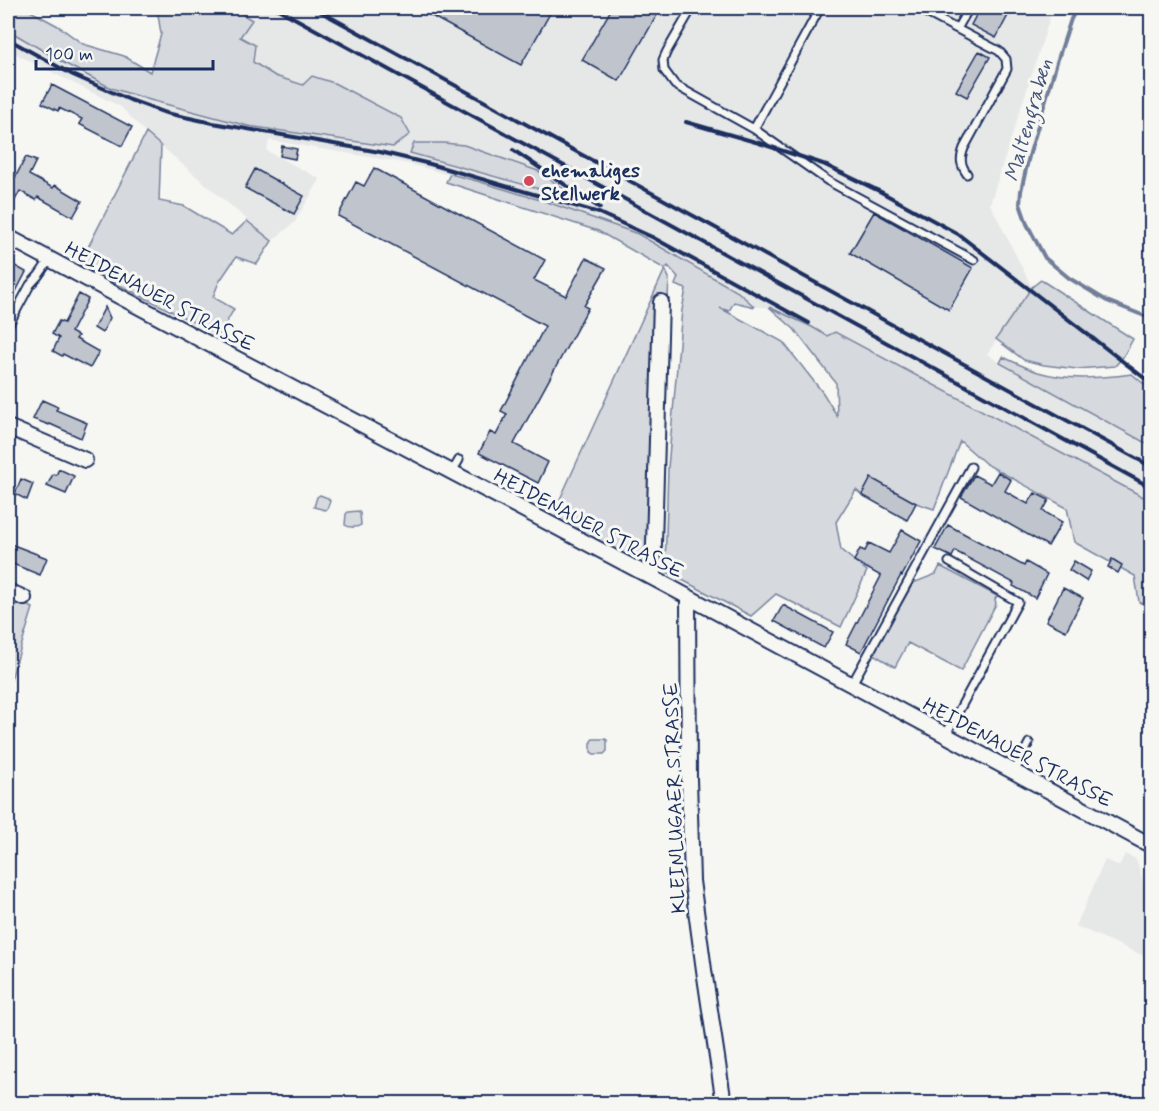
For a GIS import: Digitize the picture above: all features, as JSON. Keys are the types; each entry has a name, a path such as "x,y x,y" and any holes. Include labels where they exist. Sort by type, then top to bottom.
{"street":[{"name":"HEIDENAUER STRASSE","path":"8,237 653,578 1152,846"},
{"path":"653,578 661,302"},
{"path":"8,427 85,460"},
{"path":"8,591 24,598"},
{"name":"KLEINLUGAER STRASSE","path":"688,598 692,880 724,1104"}],"lane":[{"path":"692,8 663,60 664,70 675,85 754,129 828,181 974,260"},
{"path":"754,129 820,8"},
{"path":"917,8 999,51 1006,59 1007,69 960,159 967,174"},
{"path":"957,28 969,8"},
{"path":"8,326 30,285 50,259"},
{"path":"452,472 459,460"},
{"path":"852,684 971,467"},
{"path":"945,736 1018,602 949,561"},
{"path":"1014,772 1029,743"}],"shaded area":[{"path":"8,8 25,8 58,26 83,44 124,56 150,72 161,34 157,8 232,8 252,20 240,37 255,45 253,62 275,76 303,85 312,76 334,83 401,118 410,134 393,147 248,126 111,88 8,30"},
{"path":"232,8 1053,8 990,204 1032,287 987,354 1151,446 1151,501 835,332 827,336 769,307 755,307 709,274 638,234 550,203 410,164 269,140 267,151 320,179 294,223 272,241 146,133 121,107 8,50 8,30 111,88 150,100 248,126 393,147 303,85 275,76 253,62 255,45 240,37 252,20"},
{"path":"146,133 161,146 159,201 184,206 232,235 247,221 272,241 257,264 236,257 219,282 213,297 234,309 219,335 79,265"},
{"path":"414,143 464,145 538,171 579,200 410,153"},
{"path":"450,174 550,203 638,234 738,292 755,307 734,302 729,311 720,308 783,342 823,393 837,416 836,383 794,329 769,307 827,336 835,332 1151,501 1151,608 1139,602 1135,576 1074,542 1067,508 986,464 960,441 934,509 916,503 871,479 862,495 856,490 836,522 841,550 867,571 841,627 776,594 751,616 665,571 668,468 682,310 686,289 675,285 678,277 668,266 665,269 598,231 446,182"},
{"path":"665,269 669,278 668,298 657,302 647,563 637,564 557,518 555,510"},
{"path":"1041,280 1133,339 1115,366 1077,369 1044,365 1024,360 996,339 1032,287"},
{"path":"1003,357 1038,372 1061,377 1132,374 1151,390 1151,446 1000,363"},
{"path":"320,495 330,501 325,510 314,507"},
{"path":"358,511 361,525 349,527 345,525 346,514"},
{"path":"940,566 997,596 996,604 961,671 908,643 895,667 873,654 913,583 936,574"},
{"path":"8,597 33,608 8,689"},
{"path":"593,739 607,740 607,751 604,754 591,752"},
{"path":"1125,854 1136,859 1151,904 1152,952 1149,958 1076,926 1105,860 1119,866"}],"building":[{"path":"417,8 553,8 521,65"},
{"path":"612,8 661,8 619,81 582,60"},
{"path":"980,8 1012,8 996,38 971,25"},
{"path":"979,51 990,57 967,97 956,91"},
{"path":"52,85 132,127 122,146 79,124 82,119 42,103"},
{"path":"282,146 297,149 295,159 280,156"},
{"path":"26,157 36,161 29,175 53,188 55,185 82,201 73,217 38,197 36,200 20,191 14,202 8,199 8,191"},
{"path":"374,168 545,260 534,280 566,296 586,258 606,268 584,306 588,308 514,444 548,462 538,483 479,453 490,432 496,435 507,414 501,411 545,326 338,216 356,182 364,186"},
{"path":"255,169 304,196 294,214 245,188"},
{"path":"874,212 973,268 949,310 850,253"},
{"path":"8,262 26,272 8,307"},
{"path":"79,294 88,299 71,332 78,336 76,339 99,352 90,368 53,351 59,338 52,334 59,321 64,323"},
{"path":"105,307 110,318 102,333 94,328"},
{"path":"42,400 58,407 56,410 87,423 81,438 33,419"},
{"path":"59,469 74,476 66,494 47,486 53,474 56,475"},
{"path":"998,472 1011,480 1005,491 1028,504 1035,493 1049,500 1043,511 1062,522 1048,546 961,497 974,475 991,484"},
{"path":"871,478 916,503 907,520 862,495"},
{"path":"21,479 33,484 27,500 15,494"},
{"path":"948,525 1024,566 1026,562 1047,574 1035,598 1013,586 1014,583 955,551 952,557 935,549"},
{"path":"902,530 921,541 861,652 846,644 881,576 854,561 860,549 865,551 869,543 889,553"},
{"path":"8,543 47,558 40,575 8,562"},
{"path":"1112,559 1122,565 1118,573 1108,567"},
{"path":"1074,561 1091,571 1086,581 1069,570"},
{"path":"1063,588 1083,598 1066,631 1046,621"},
{"path":"783,605 833,632 824,648 774,621"}],"waterway":[{"name":"Maltengraben","path":"1077,8 1071,19 1057,62 1029,156 1020,204 1027,224 1045,258 1069,278 1107,301 1152,319"}],"railway":[{"path":"276,8 1152,488"},
{"path":"314,8 1152,467"},
{"path":"8,39 73,75 166,113 380,152 430,164 599,213 652,237 809,323"},
{"path":"686,122 823,164 881,192 958,234 1152,384"},
{"path":"513,150 600,208"}],"place":[{"name":"ehemaliges Stellwerk","path":"529,181"}]}
